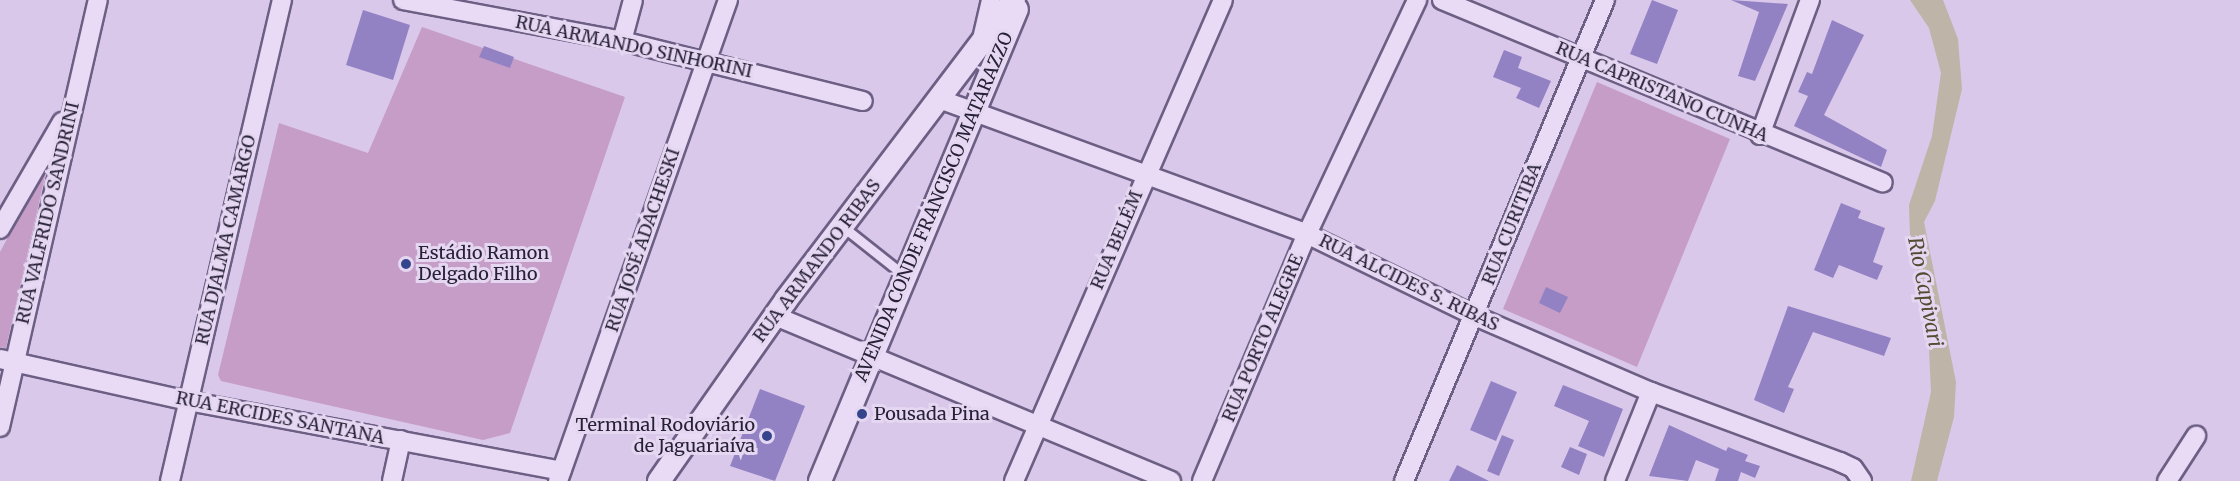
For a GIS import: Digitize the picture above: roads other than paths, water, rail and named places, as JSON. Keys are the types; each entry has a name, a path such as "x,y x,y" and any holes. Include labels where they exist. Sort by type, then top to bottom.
{"street":[{"name":"RUA VALFRIDO SANDRINI","path":"0,427 7,361 98,0"},
{"name":"RUA DJALMA CAMARGO","path":"170,481 282,0"},
{"name":"RUA ARMANDO SINHORINI","path":"403,0 622,40 862,101"},
{"path":"622,40 633,0"},
{"name":"RUA JOSÉ ADACHESKI","path":"560,476 728,0"},
{"name":"RUA ARMANDO RIBAS","path":"980,44 992,0"},
{"name":"RUA ARMANDO RIBAS","path":"659,481 775,316 1014,0"},
{"name":"AVENIDA CONDE FRANCISCO MATARAZZO","path":"820,481 1021,0"},
{"name":"RUA BELÉM","path":"1014,481 1145,172 1223,0"},
{"name":"RUA PORTO ALEGRE","path":"1202,481 1306,234 1417,0"},
{"name":"RUA CAPRISTANO CUNHA","path":"1442,0 1581,56 1760,135 1883,183"},
{"name":"RUA CURITIBA","path":"1404,481 1605,0"},
{"path":"1760,135 1810,0"},
{"name":"RUA ALCIDES S. RIBAS","path":"939,99 975,109 1306,234 1474,316 1651,392 1840,462 1853,468 1862,481"},
{"path":"0,229 71,106"},
{"path":"775,316 1172,481"},
{"name":"RUA ERCIDES SANTANA","path":"7,361 188,401 401,440 560,476"},
{"path":"1615,481 1651,392"},
{"path":"2167,481 2196,436"},
{"path":"392,481 401,440"}],"lane":[{"path":"842,226 905,276"}],"water":[{"name":"Rio Capivari","path":"1910,0 1943,0 1958,39 1962,89 1935,201 1924,222 1956,382 1954,417 1937,481 1911,481 1931,392 1928,327 1910,234 1909,205 1932,136 1941,73 1929,28"}],"place":[{"name":"Estádio Ramon Delgado Filho","path":"406,264"},
{"name":"Pousada Pina","path":"862,414"},
{"name":"Terminal Rodoviário de Jaguariaíva","path":"767,436"}]}
